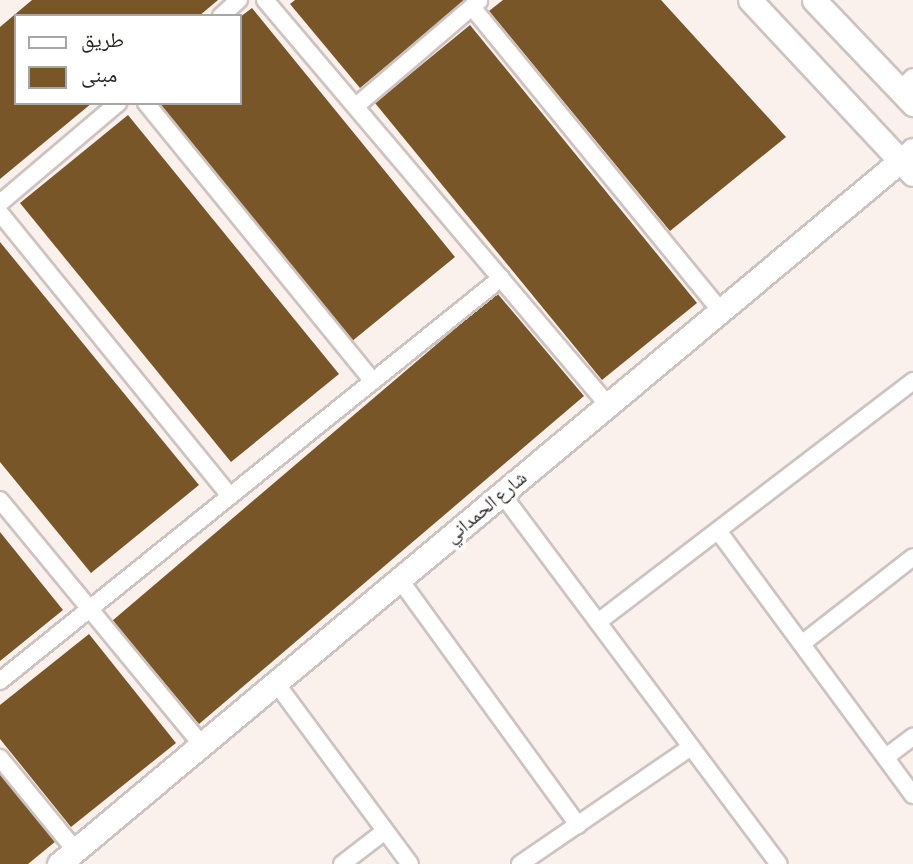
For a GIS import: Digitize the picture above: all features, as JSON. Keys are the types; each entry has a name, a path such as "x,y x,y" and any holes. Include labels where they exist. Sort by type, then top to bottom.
{"street":[{"path":"223,14 239,0"},
{"path":"750,0 909,162"},
{"path":"814,0 908,90"},
{"path":"271,2 608,405"},
{"path":"356,106 476,3 720,310"},
{"path":"0,203 116,105"},
{"path":"148,105 373,382"},
{"name":"شارع الحمداني","path":"67,857 720,310 909,162"},
{"path":"0,213 230,496"},
{"path":"0,681 501,278"},
{"path":"598,622 719,532 913,380"},
{"path":"502,494 778,864"},
{"path":"0,500 202,745"},
{"path":"719,532 803,642 913,795"},
{"path":"803,642 913,557"},
{"path":"400,580 578,825"},
{"path":"276,683 410,864"},
{"path":"886,757 913,737"},
{"path":"520,864 691,747"},
{"path":"0,758 67,857"},
{"path":"342,864 385,831"}],"building":[{"path":"32,0 218,0 201,14 15,14"},
{"path":"295,0 466,0 360,88 290,4"},
{"path":"503,0 661,0 786,137 670,231 489,11"},
{"path":"252,8 455,257 351,342 159,105 242,105 242,16"},
{"path":"14,15 14,105 90,105 0,179 0,27"},
{"path":"470,25 697,303 602,380 375,103"},
{"path":"128,115 339,374 231,462 20,203"},
{"path":"0,242 199,485 91,573 0,462"},
{"path":"497,293 584,396 199,724 112,621"},
{"path":"0,532 63,610 0,661"},
{"path":"89,634 176,743 71,827 0,739 0,705"},
{"path":"0,772 56,841 28,864 0,864"}]}
